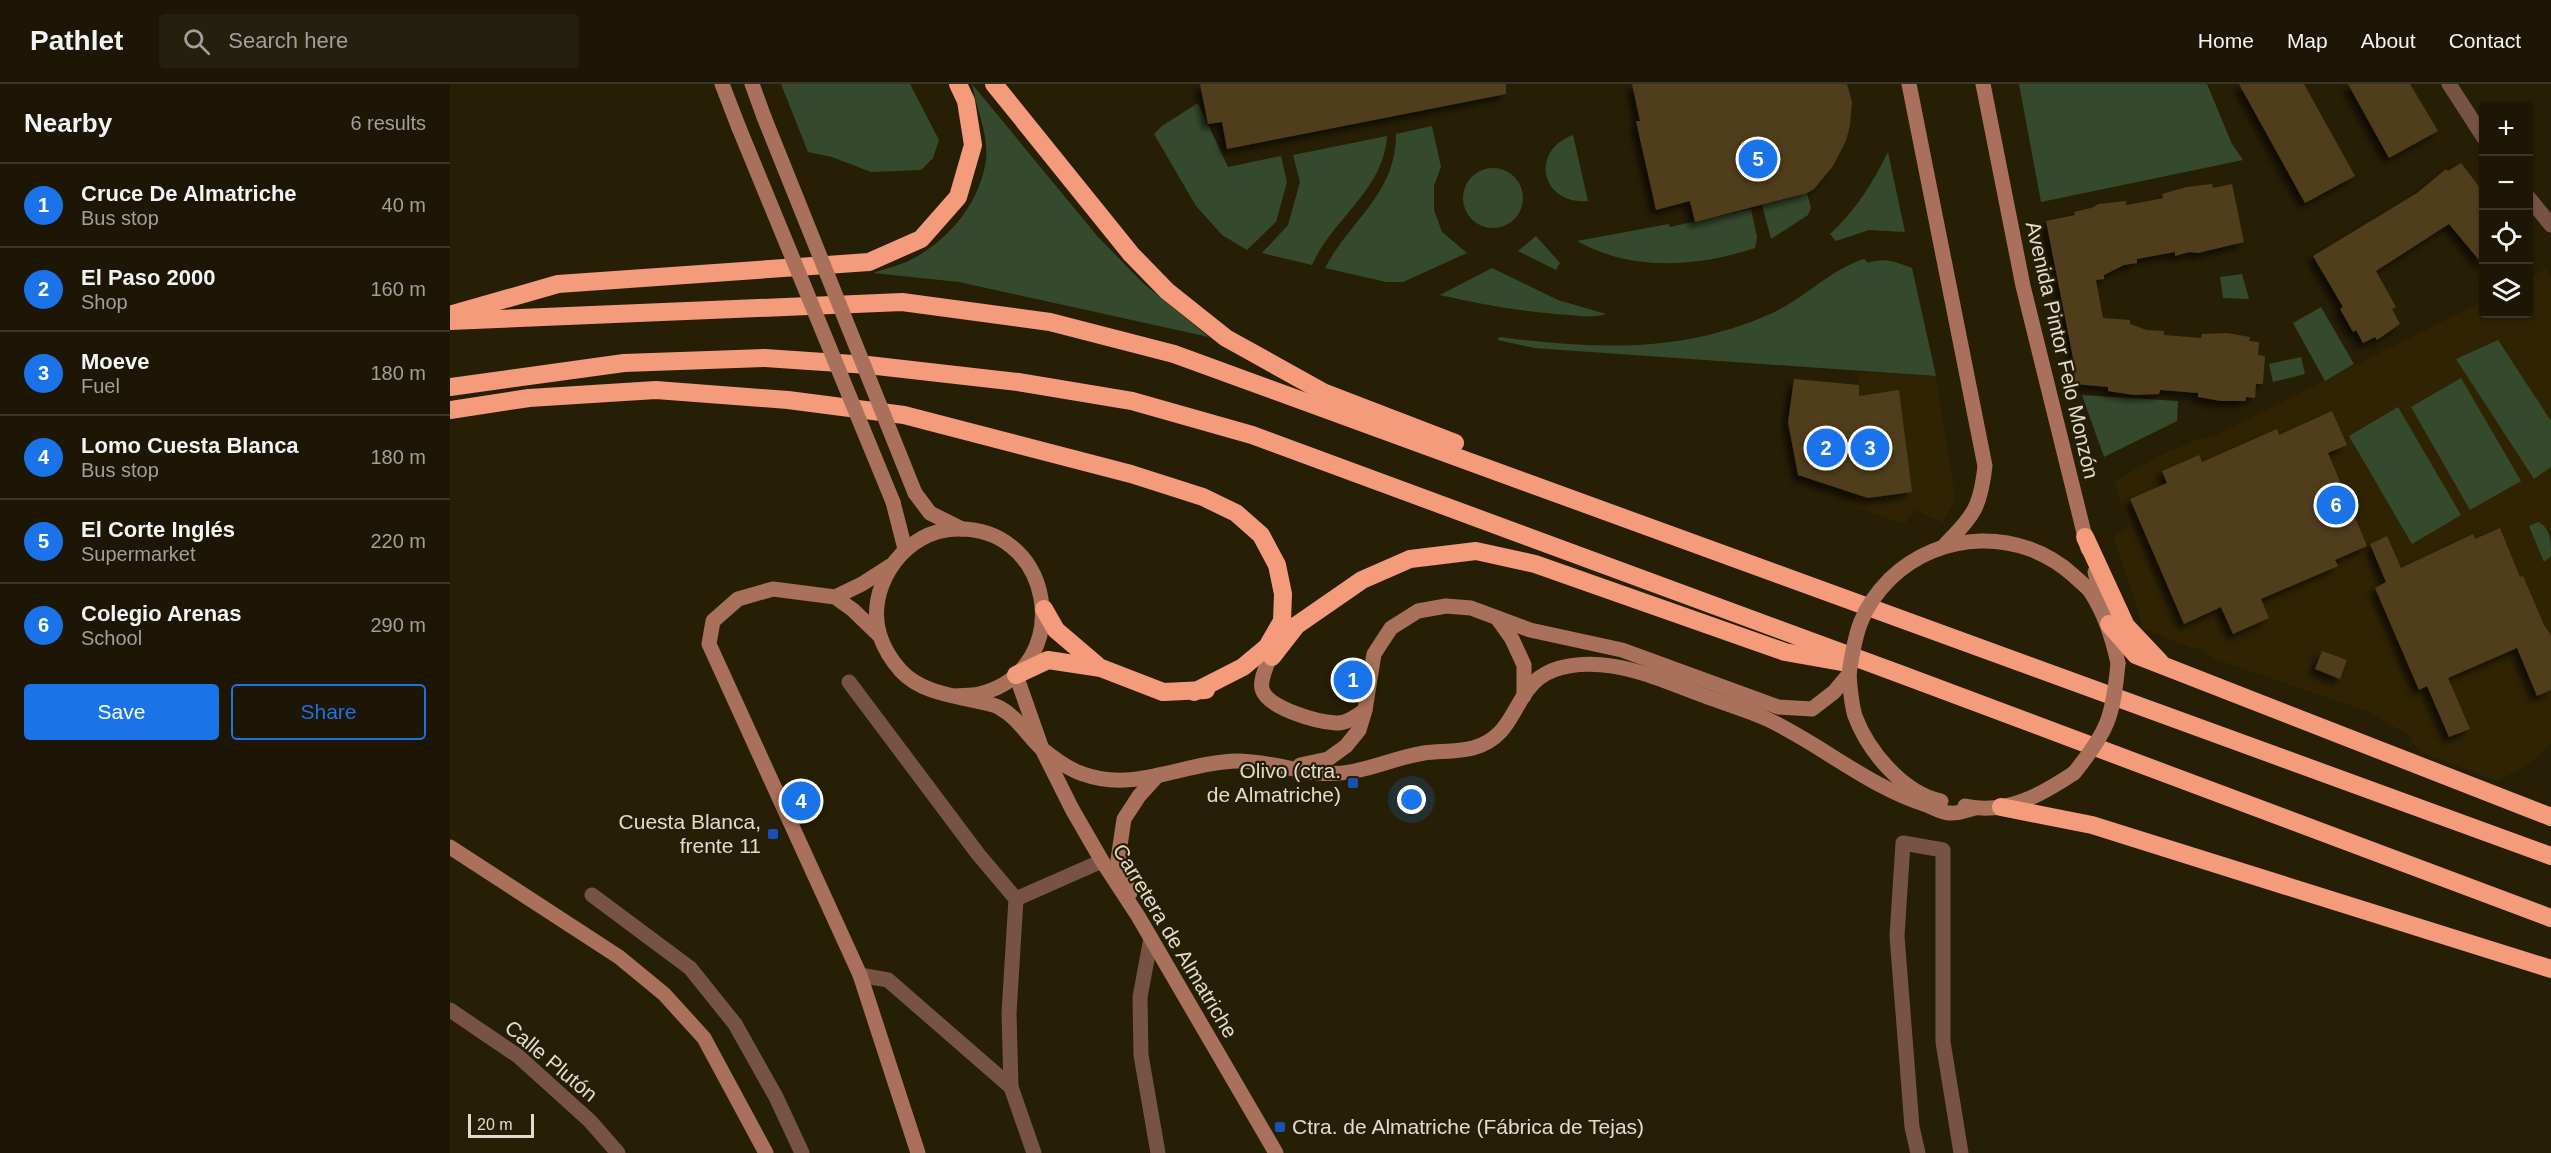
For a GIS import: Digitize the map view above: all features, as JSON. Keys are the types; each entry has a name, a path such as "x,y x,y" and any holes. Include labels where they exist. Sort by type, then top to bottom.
{"highway":[{"path":"450,315 558,284 869,262 921,239 958,197 973,145 966,101 958,84"},
{"path":"994,84 1131,254 1167,291 1226,338 1326,393 1456,443 1596,507"},
{"path":"450,321 902,302 1050,322 1174,354 2551,856"},
{"path":"450,387 624,363 765,358 868,365 1018,382 1132,400 1252,435 1900,674 2551,918"},
{"path":"450,410 529,398 656,390 789,400 904,415 1131,474 1203,497 1236,513 1261,535 1277,565 1283,603 1282,621 1267,647 1224,679 1194,692"},
{"path":"2085,537 2126,626 2165,668"},
{"path":"1016,675 1048,660 1101,668 1163,692 1194,692 1223,687 1245,679 1268,662 1297,625 1362,580 1410,559 1476,551 1535,564 1785,652 1900,674"},
{"path":"1044,609 1056,630 1101,668"},
{"path":"2109,624 2136,655 2165,668 2551,817"},
{"path":"2001,807 2092,825 2551,969"}],"street":[{"path":"722,84 893,501 905,549"},
{"path":"752,84 915,493 930,513 965,530"},
{"path":"1909,84 1985,466 1981,498 1969,519 1944,546"},
{"name":"Avenida Pintor Felo Monzón","path":"1983,84 2023,286 2085,537 2109,624"},
{"path":"2449,84 2479,130"},
{"path":"2533,202 2551,225"},
{"path":"954,696 978,694 1000,686 1016,675 1037,645 1044,609 1042,594 1031,567 1021,555 998,538 984,532 965,530 945,530 921,538 905,549 883,579 876,618 880,636 888,654 904,674 919,685 936,693 999,707 1022,726 1042,749 1082,774 1130,782 1210,763 1241,761 1321,773 1358,772 1422,753 1476,747 1499,734 1539,678 1566,665 1603,665 1648,674 1768,719 1899,797 1951,813 1975,808 2001,807 2040,796 2074,773 2100,741 2115,704 2118,663 2109,624 2089,589 2059,562 2023,545 1983,540 1944,546 1905,564 1875,594 1855,632 1849,681 1854,714 1872,750 1900,780 1935,800 1975,808"},
{"path":"835,597 862,584 895,562"},
{"path":"880,636 853,609 835,597 773,589 738,599 713,621 709,644 860,975 918,1153"},
{"path":"1285,766 1309,764 1328,759 1346,746 1359,730 1365,710 1374,654 1391,628 1418,611 1446,606 1472,608 1559,638 1622,650 1778,707 1812,709 1849,681"},
{"path":"1497,618 1512,639 1524,665 1524,696"},
{"path":"1268,662 1262,682 1262,691 1272,703 1300,714 1337,723 1354,718 1365,710"},
{"path":"1016,675 1042,749"},
{"path":"849,682 978,854 1016,899 1010,1013 1011,1087 1034,1153"},
{"name":"Carretera de Almatriche","path":"1042,749 1072,809 1102,861 1138,916 1276,1153"},
{"path":"1138,916 1118,859 1124,819 1138,796 1158,775"},
{"path":"1918,1153 1912,1127 1897,936 1903,843 1943,850 1943,1042 1961,1153"},
{"path":"450,847 619,957 664,994 704,1038 766,1153"},
{"path":"1016,899 1102,861"},
{"path":"592,895 690,968 735,1024 776,1096 802,1153"},
{"path":"1151,939 1140,997 1141,1055 1158,1153"},
{"path":"860,975 888,980 1011,1087"},
{"name":"Calle Plutón","path":"450,1010 518,1056 590,1121 618,1153"}],"shaded area":[{"path":"2546,269 2551,275 2551,744 2527,766 2497,781 2424,754 2410,741 2412,737 2366,711 2212,658 2200,648 2191,648 2142,628 2137,606 2113,536 2129,528 2114,481 2163,454 2196,440 2212,437 2479,303 2479,318 2533,318 2533,276"},
{"path":"1859,372 1936,376 1955,498 1943,523 1915,510 1904,524 1853,506 1857,495 1799,475 1788,422 1794,379 1859,385"}],"green space":[{"path":"781,84 910,84 939,140 933,158 921,170 871,172 832,157 808,152"},
{"path":"972,84 1098,237 1144,284 1209,337 959,282 873,273 906,262 929,249 952,229 970,204 983,175 986,160 984,131"},
{"path":"2019,84 2207,84 2232,144 2243,160 2041,202"},
{"path":"1198,103 1228,167 1281,156 1287,182 1276,222 1247,250 1222,235 1196,206 1154,134 1162,126"},
{"path":"1432,126 1441,167 1434,186 1434,210 1442,232 1467,253 1403,282 1386,282 1325,268 1380,190 1389,173 1396,134"},
{"path":"1573,135 1588,201 1572,200 1560,195 1551,186 1546,176 1546,164 1550,153 1559,143"},
{"path":"1387,136 1384,155 1377,172 1321,248 1312,265 1262,253 1288,225 1300,182 1293,155"},
{"path":"1888,152 1905,232 1869,230 1836,241 1830,234 1863,196"},
{"path":"1493,168 1510,173 1518,181 1523,198 1518,215 1510,223 1493,228 1476,223 1468,215 1463,198 1468,181 1476,173"},
{"path":"1807,193 1811,208 1808,215 1771,239 1762,205"},
{"path":"1751,209 1757,237 1755,248 1710,259 1688,262 1642,262 1598,251 1577,241 1669,224 1670,227"},
{"path":"1536,236 1560,263 1556,270 1518,251"},
{"path":"1864,259 1868,263 1885,260 1912,268 1936,376 1534,348 1498,340 1499,337 1603,346 1670,342 1703,336 1770,314 1794,301 1839,270"},
{"path":"1492,268 1558,300 1606,314 1588,316 1536,312 1440,295"},
{"path":"2242,274 2249,299 2223,298 2220,277"},
{"path":"2321,307 2354,364 2325,381 2293,323"},
{"path":"2498,340 2551,421 2551,467 2534,479 2456,359"},
{"path":"2301,357 2305,374 2273,382 2269,364"},
{"path":"2461,378 2521,481 2470,510 2411,407"},
{"path":"2082,395 2178,401 2177,421 2104,457"},
{"path":"2398,407 2461,515 2412,544 2349,436"},
{"path":"2538,522 2546,528 2550,541 2551,556 2544,562 2529,526"}],"building":[{"path":"1200,84 1506,84 1506,94 1227,149 1222,122 1208,124"},
{"path":"1632,84 1847,84 1852,102 1850,125 1846,141 1833,166 1814,189 1807,193 1695,222 1690,201 1656,210 1636,121 1640,121"},
{"path":"2239,84 2304,84 2355,176 2305,203"},
{"path":"2348,84 2410,84 2438,131 2389,158"},
{"path":"2461,163 2479,186 2479,260 2449,224 2376,271 2396,307 2392,309 2400,324 2377,340 2375,337 2363,343 2356,330 2353,332 2340,309 2343,307 2313,256 2417,193 2446,169 2448,171"},
{"path":"2212,184 2213,188 2232,184 2244,242 2198,253 2190,252 2175,256 2175,252 2137,259 2137,263 2124,265 2104,275 2104,279 2096,280 2103,318 2130,320 2130,324 2147,330 2164,331 2164,335 2201,338 2202,334 2227,333 2250,337 2249,341 2259,342 2258,355 2265,356 2263,384 2256,384 2255,398 2246,397 2246,401 2221,401 2198,397 2198,393 2160,390 2159,394 2134,395 2108,391 2108,387 2074,384 2075,368 2046,221 2075,215 2074,212 2099,204 2126,201 2126,205 2143,202 2163,198 2162,194 2186,187"},
{"path":"1794,379 1859,385 1859,396 1899,390 1912,492 1868,498 1798,475 1788,422"},
{"path":"2332,411 2347,445 2328,453 2367,546 2335,560 2338,566 2261,599 2269,618 2233,634 2221,607 2184,624 2130,499 2167,483 2162,471 2199,455 2202,462 2277,429 2279,435"},
{"path":"2500,528 2520,577 2523,576 2544,625 2551,635 2551,690 2537,696 2517,648 2448,678 2470,729 2449,737 2427,686 2419,690 2375,588 2386,582 2370,544 2387,536 2401,568 2473,534 2475,539"},
{"path":"2322,651 2347,660 2340,679 2315,669"}],"place":[{"name":"El Corte Inglés","path":"1758,159"},
{"name":"El Paso 2000","path":"1826,448"},
{"name":"Moeve","path":"1870,448"},
{"name":"Colegio Arenas","path":"2336,505"},
{"name":"Cruce De Almatriche","path":"1353,680"},
{"name":"Olivo (ctra. de Almatriche)","path":"1353,783"},
{"name":"Lomo Cuesta Blanca","path":"801,801"},
{"name":"Cuesta Blanca, frente 11","path":"773,834"},
{"name":"Ctra. de Almatriche (Fábrica de Tejas)","path":"1280,1127"}]}
